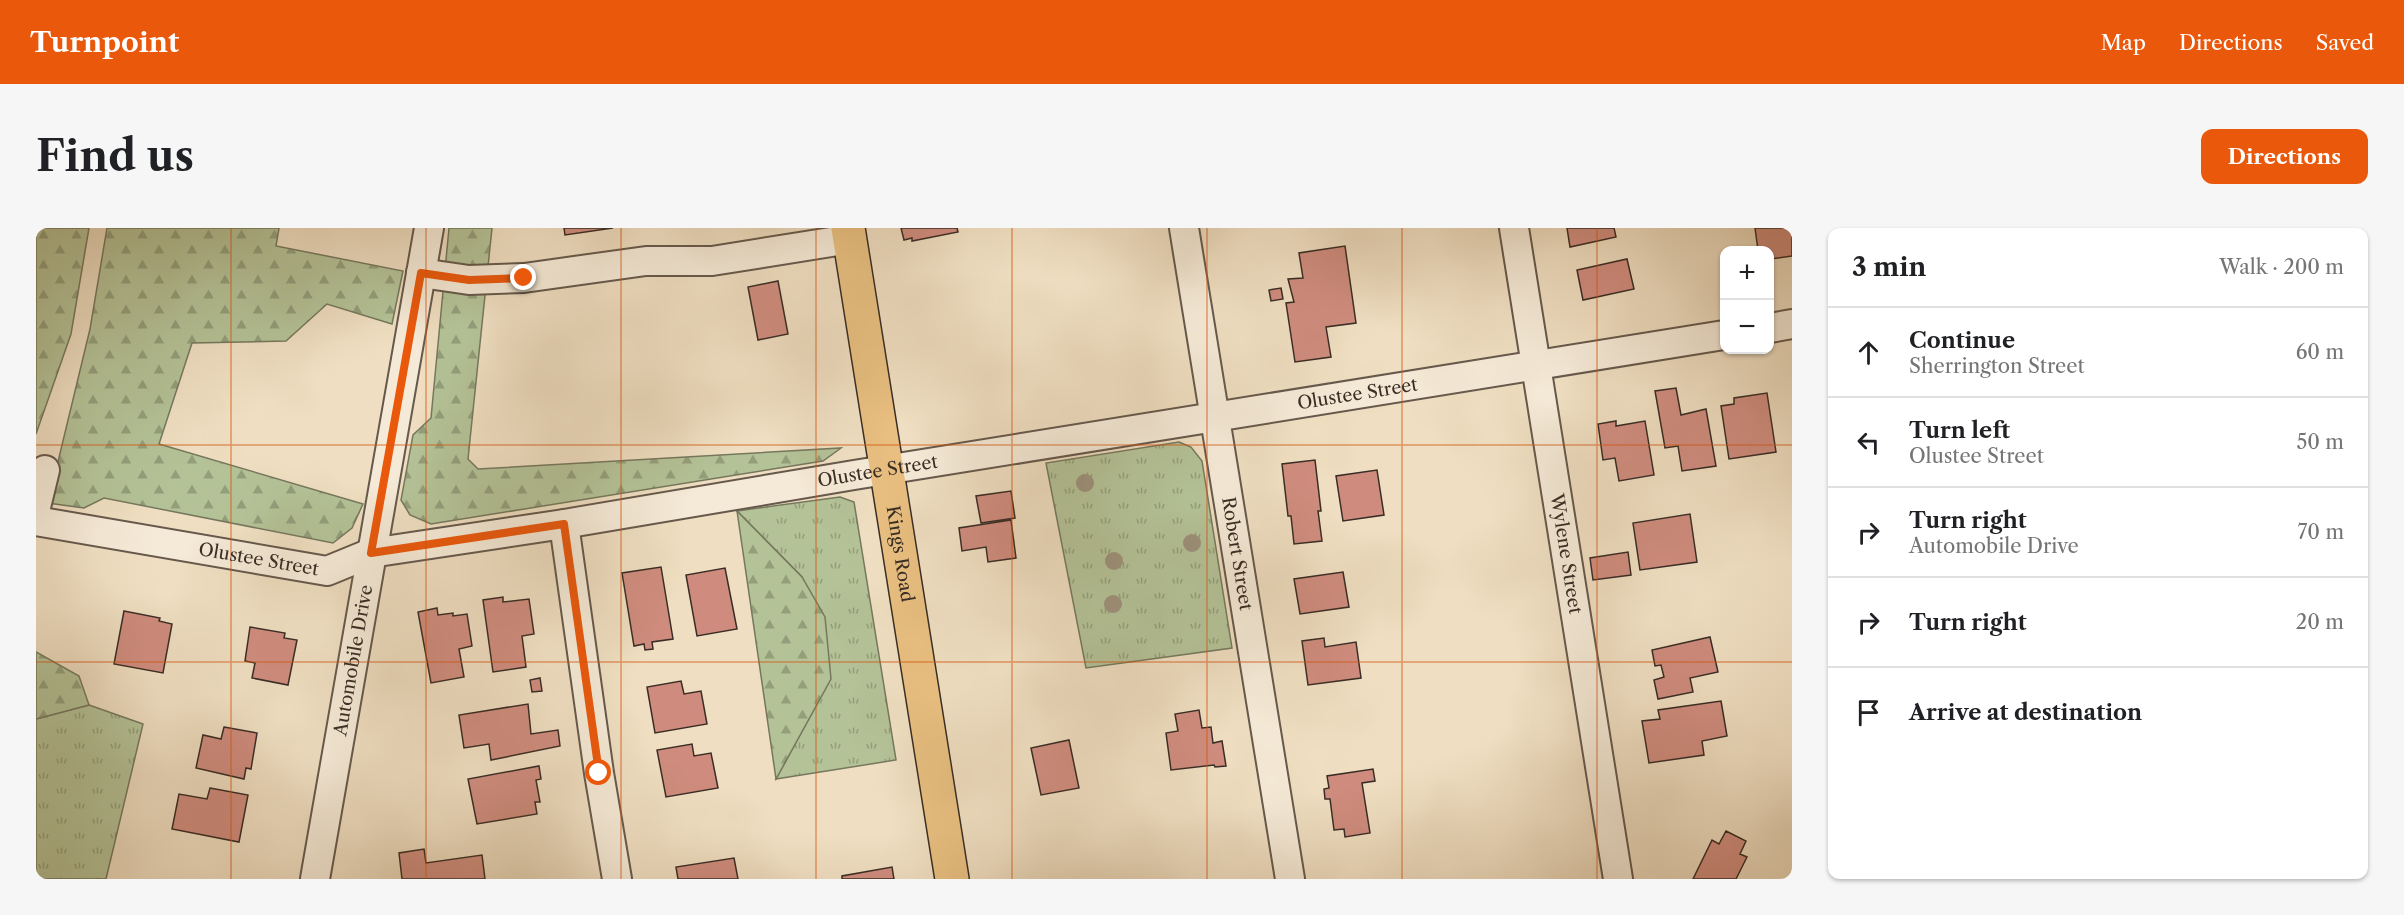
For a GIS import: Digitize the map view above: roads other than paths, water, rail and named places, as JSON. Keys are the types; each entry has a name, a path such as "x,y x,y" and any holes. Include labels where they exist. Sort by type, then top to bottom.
{"main road":[{"name":"Kings Road","path":"849,234 952,879"}],"street":[{"name":"Automobile Drive","path":"315,879 429,228"},
{"name":"Robert Street","path":"1184,228 1290,879"},
{"name":"Wylene Street","path":"1514,228 1618,879"},
{"path":"421,273 469,280 524,278 646,261 712,261 849,234"},
{"path":"1774,327 1792,324"},
{"name":"Olustee Street","path":"36,521 327,571 371,553 564,524 1720,336"},
{"path":"36,507 45,470"},
{"path":"564,524 599,773 617,879"}]}
